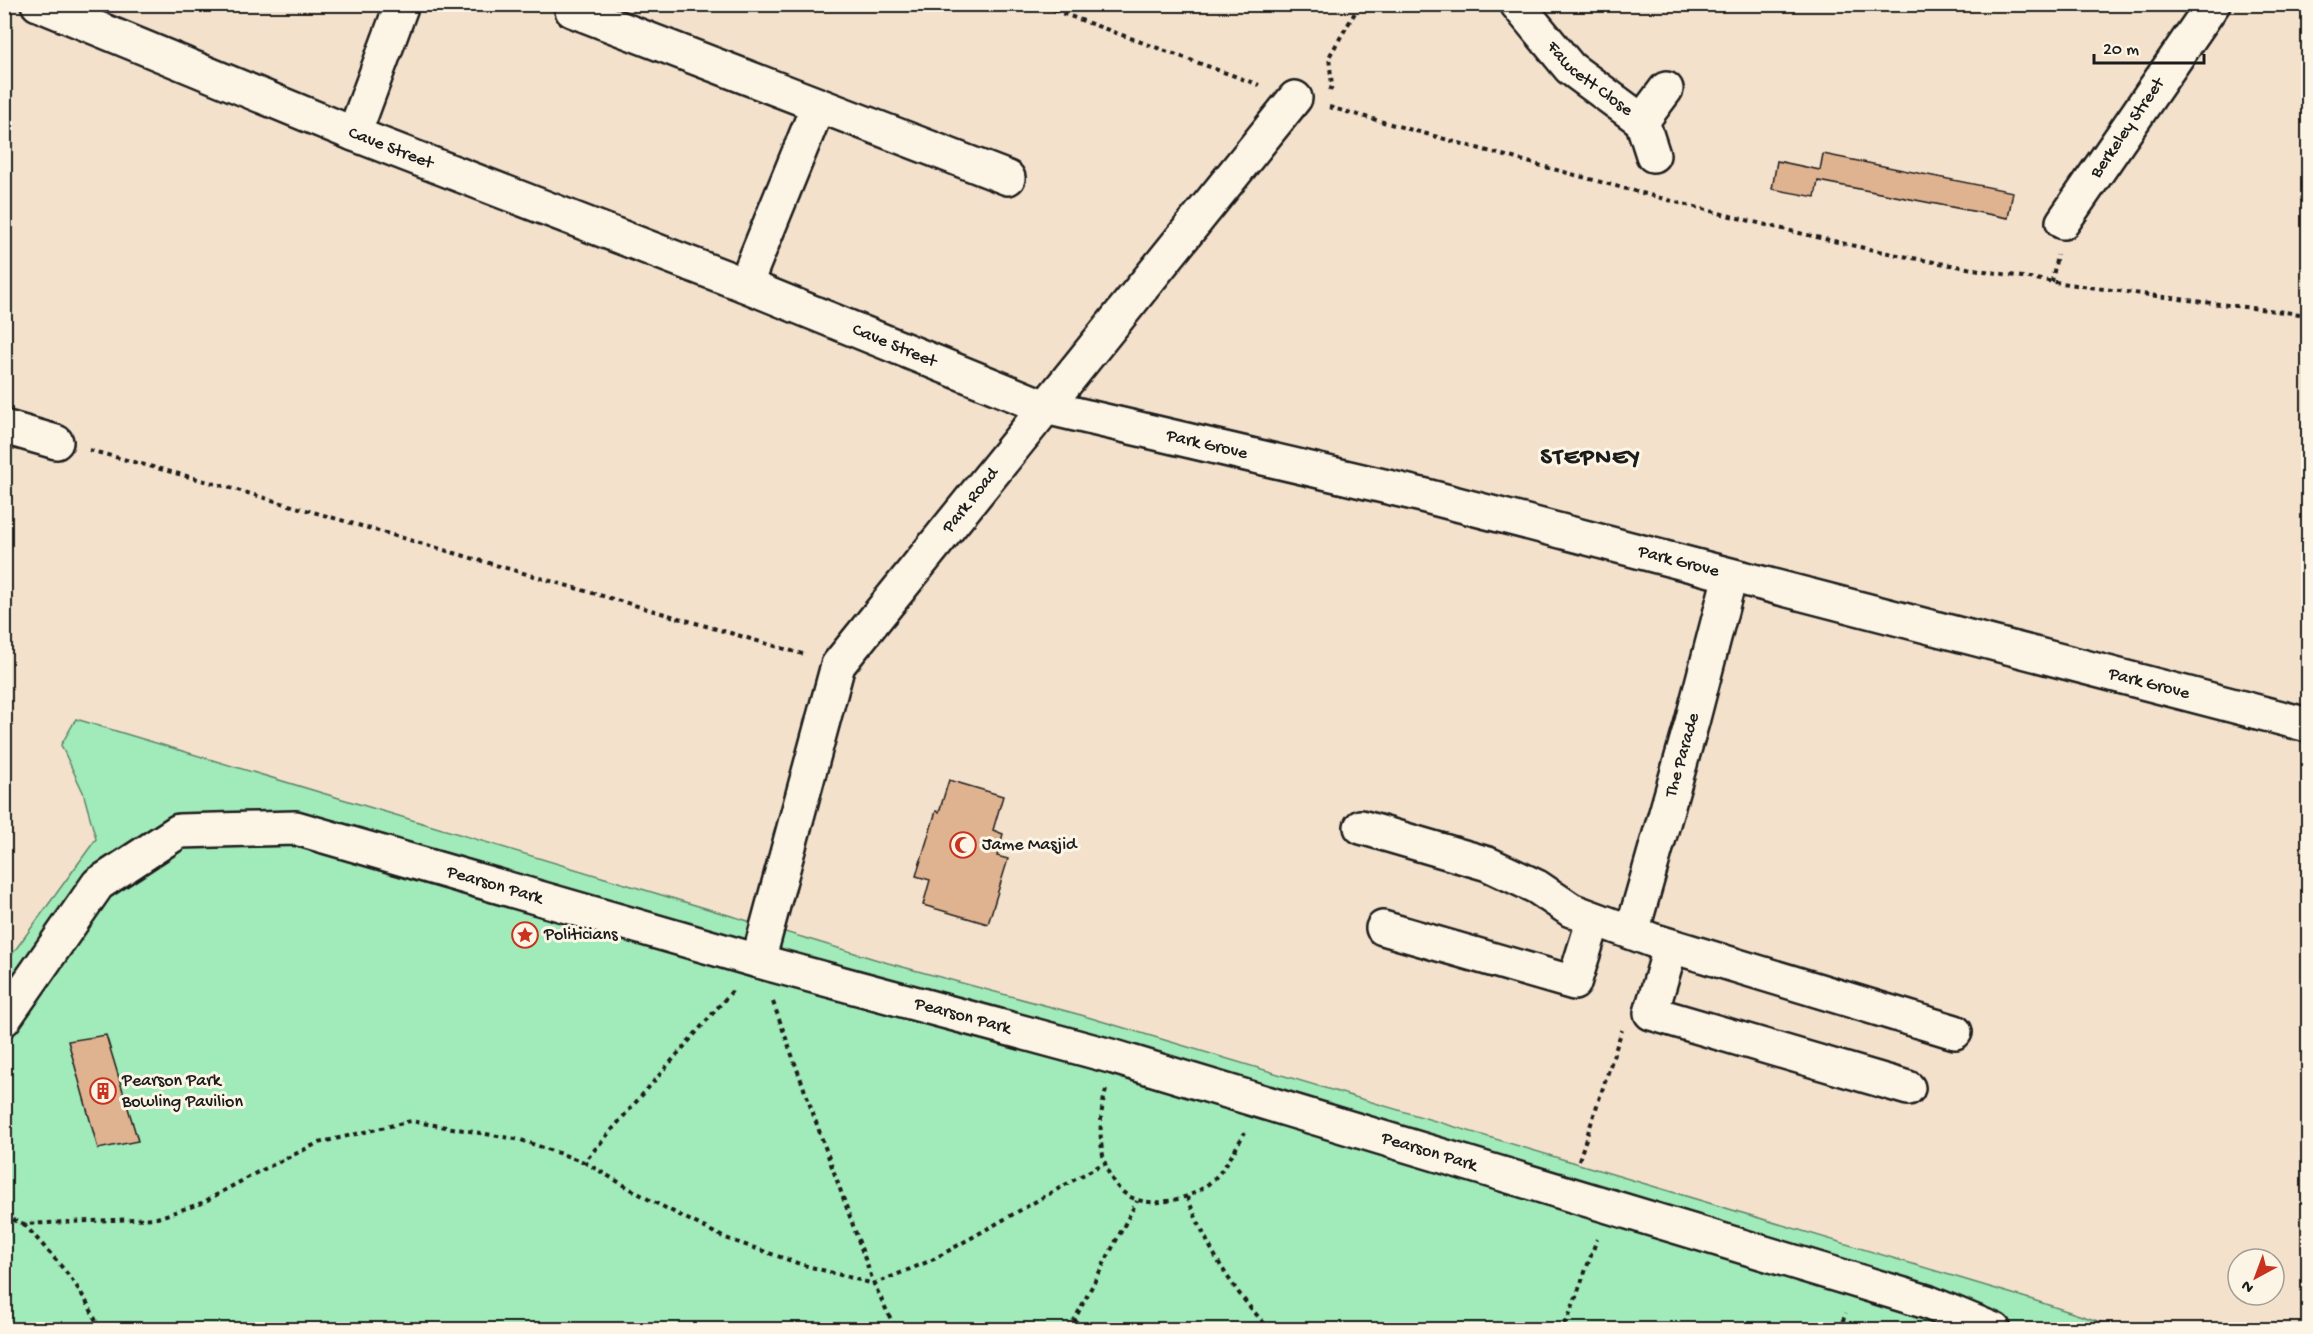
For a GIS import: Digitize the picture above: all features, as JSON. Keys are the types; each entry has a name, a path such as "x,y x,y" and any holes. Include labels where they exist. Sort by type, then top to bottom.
{"street":[{"name":"Cave Street","path":"38,4 354,134 745,285 1045,408"},
{"path":"354,134 402,4"},
{"name":"Fawcett Close","path":"1517,4 1570,68 1642,122 1653,155"},
{"name":"Berkeley Street","path":"2063,222 2213,4"},
{"path":"572,10 1008,178"},
{"name":"Fawcett Close","path":"1642,122 1666,89"},
{"name":"Park Road","path":"758,961 838,665 1045,408 1310,102"},
{"path":"745,285 818,106"},
{"name":"Park Grove","path":"1045,408 1422,495 2308,725"},
{"path":"4,427 56,442"},
{"name":"The Parade","path":"1632,932 1692,722 1730,576"},
{"path":"1361,827 1488,864 1537,887 1583,914 1683,950 1955,1032"},
{"name":"Pearson Park","path":"4,1019 98,884 179,831 296,828 758,961 1114,1057 1927,1302 1994,1328"},
{"path":"1383,928 1574,983 1583,914"},
{"path":"1683,950 1651,1013 1908,1088"}],"path":[{"path":"1310,102 1332,86 1329,57 1360,4"},
{"path":"56,442 220,485 838,665"},
{"path":"584,1162 758,961 874,1284 896,1329"},
{"path":"1567,1195 1622,1028"},
{"path":"1114,1057 1102,1103 1100,1144 1104,1163 1113,1182 1137,1201 1148,1203 1172,1201 1187,1197 1207,1185 1225,1167 1246,1129 1255,1100"},
{"path":"4,1217 24,1224 157,1218 202,1203 254,1173 318,1143 411,1121 521,1140 584,1162 648,1199 723,1237 800,1264 874,1284 932,1260 1104,1163"},
{"path":"1187,1197 1205,1241 1225,1274 1249,1308 1271,1329"},
{"path":"1069,1329 1137,1201"},
{"path":"1557,1329 1568,1319 1608,1207"},
{"path":"24,1224 62,1267 94,1315 99,1329"},
{"path":"1074,1319 1083,1329"}],"green space":[{"path":"76,719 888,963 1081,1015 2033,1300 2122,1329 5,1330 5,964 96,839 83,792 61,745"}],"building":[{"path":"1823,154 2013,192 2008,218 1818,181 1815,197 1772,189 1777,161 1820,170"},
{"name":"Jame Masjid","path":"949,780 1003,796 993,830 1003,834 997,856 1008,859 988,924 923,905 930,880 916,876 936,811 939,812"},
{"name":"Pearson Park Bowling Pavilion","path":"106,1035 138,1141 98,1149 68,1041"}],"place":[{"name":"Jame Masjid","path":"963,845"},
{"name":"Politicians","path":"525,935"},
{"name":"Pearson Park Bowling Pavilion","path":"103,1091"}],"district":[{"name":"STEPNEY","path":"1591,458"}]}
